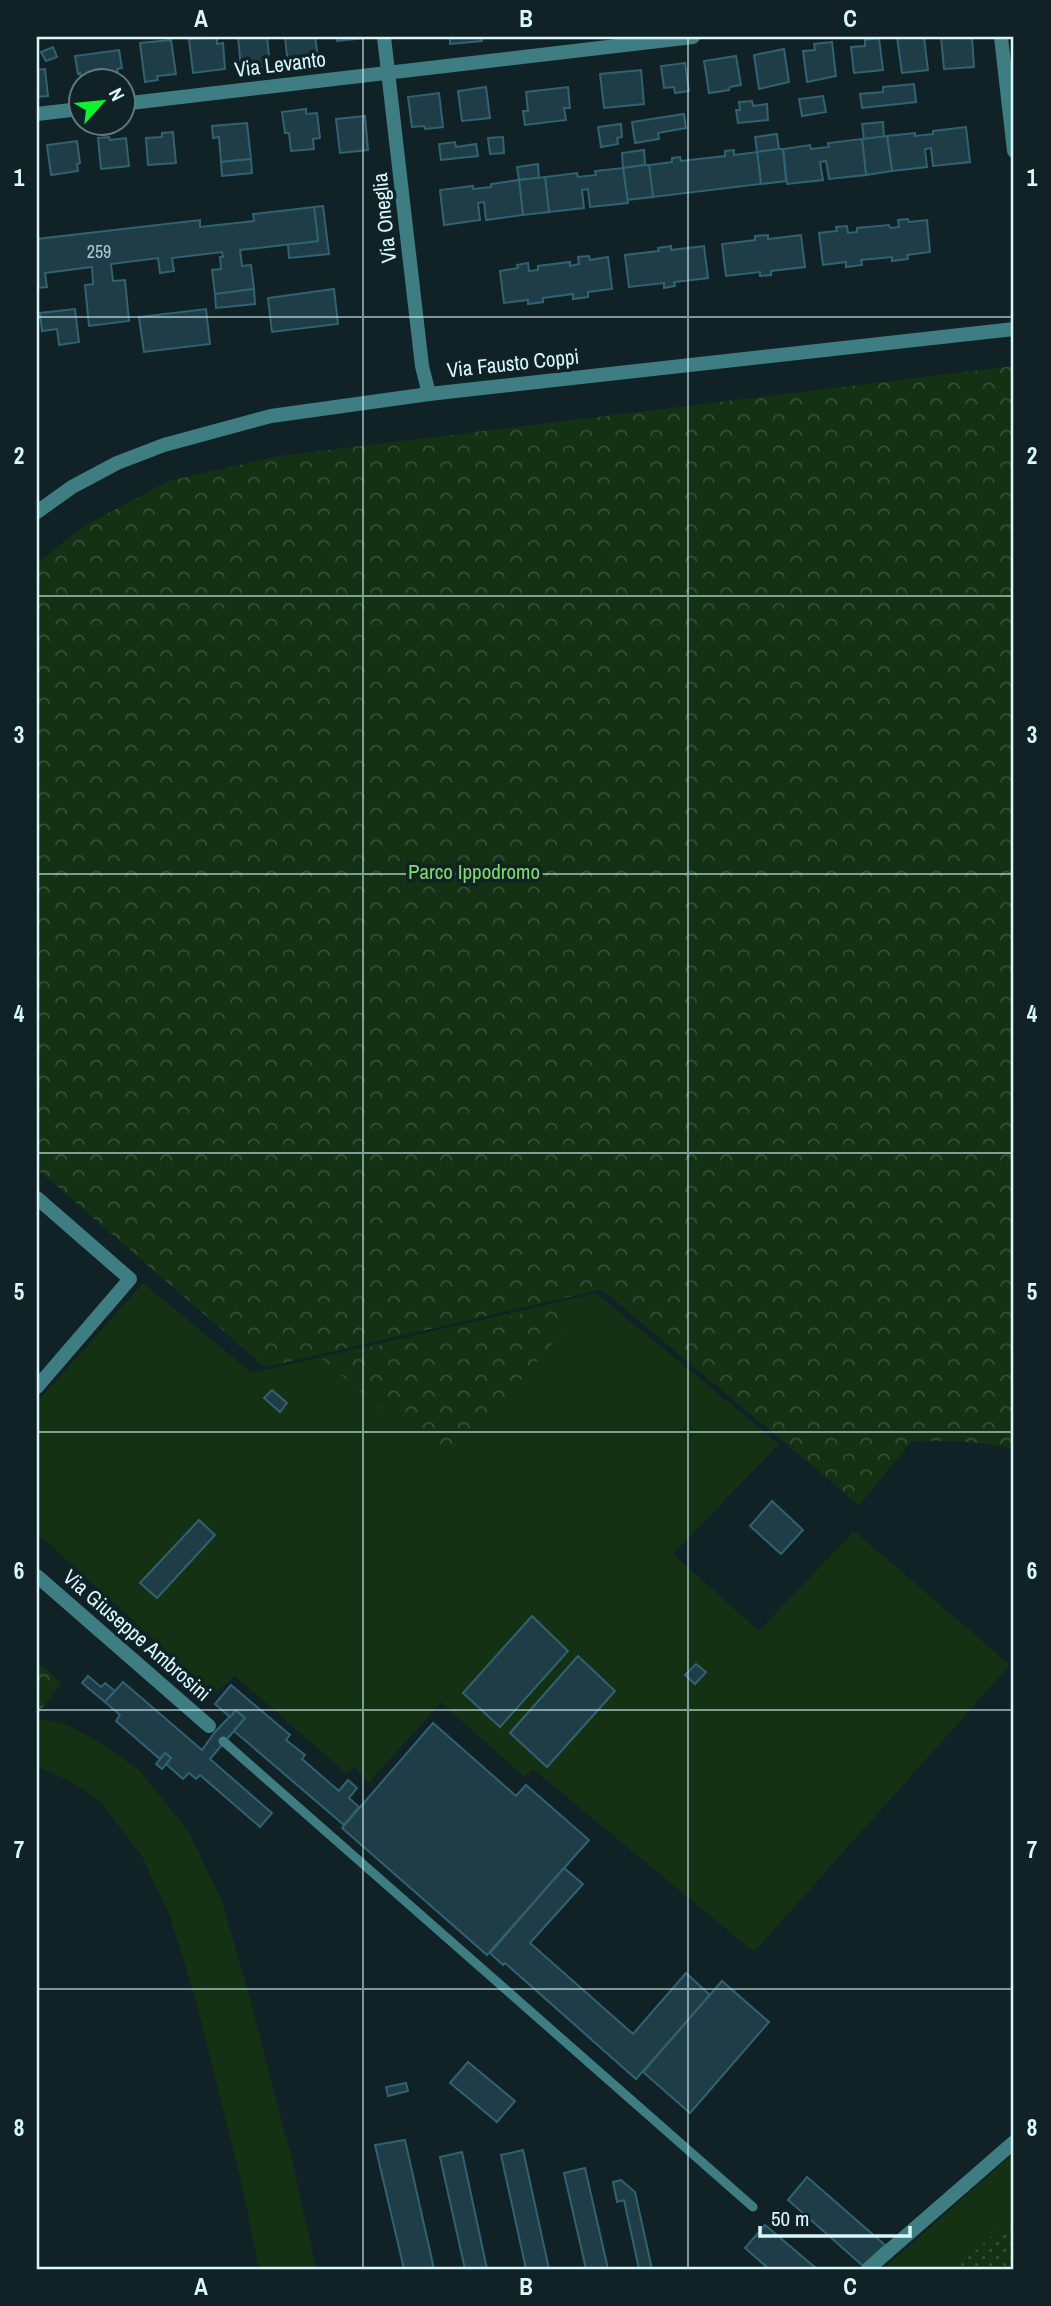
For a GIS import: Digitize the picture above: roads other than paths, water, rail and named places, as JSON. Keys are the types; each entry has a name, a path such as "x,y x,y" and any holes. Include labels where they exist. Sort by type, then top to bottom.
{"street":[{"name":"Via Oneglia","path":"384,37 422,366 429,394"},
{"name":"Via Levanto","path":"136,102 693,37"},
{"path":"1000,37 1014,151"},
{"path":"37,114 66,111"},
{"name":"Via Fausto Coppi","path":"37,512 72,487 117,463 164,445 271,416 429,394 1014,329"},
{"path":"37,1198 130,1279 37,1387"},
{"name":"Via Giuseppe Ambrosini","path":"37,1576 212,1729"},
{"path":"868,2269 1014,2142"}],"lane":[{"path":"223,1741 753,2207"}],"park label":[{"name":"Parco Ippodromo","path":"474,871"}]}
